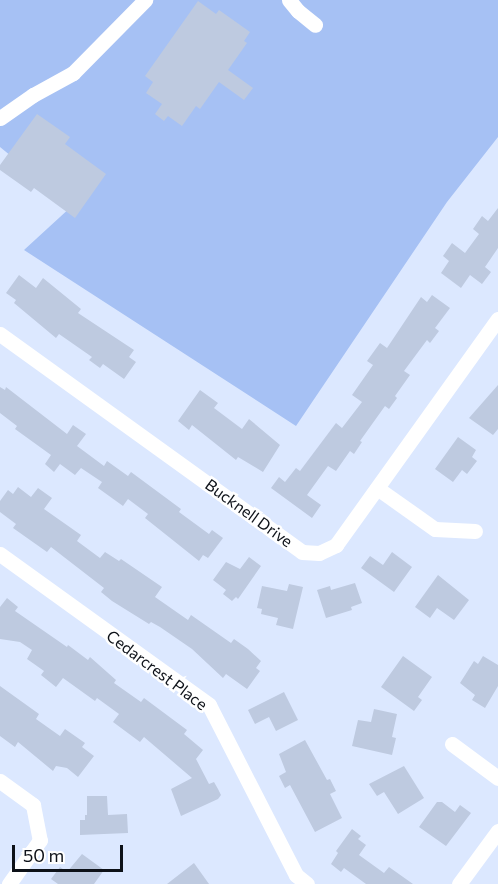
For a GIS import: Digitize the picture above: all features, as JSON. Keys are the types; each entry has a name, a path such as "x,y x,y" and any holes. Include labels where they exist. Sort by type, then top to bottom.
{"street":[{"path":"0,118 33,95 73,73 145,0"},
{"path":"289,0 315,25"},
{"name":"Bucknell Drive","path":"0,334 302,552 320,553 336,544 498,319"},
{"path":"377,488 435,529 475,531"},
{"name":"Cedarcrest Place","path":"0,554 209,705 296,881"},
{"path":"452,744 498,778"},
{"path":"0,781 33,805 40,840 9,884"},
{"path":"459,884 498,831"}],"shaded area":[{"path":"0,0 498,0 498,137 447,202 296,426 24,250 72,206 0,147"}],"building":[{"path":"198,1 216,14 219,10 250,32 244,41 247,43 228,70 253,88 244,100 219,82 200,109 196,106 182,126 168,116 164,121 155,114 162,104 146,93 153,82 145,76"},
{"path":"37,114 70,137 65,144 106,174 75,218 34,188 31,192 0,170 0,165"},
{"path":"498,208 498,248 485,267 491,272 482,284 470,275 461,288 441,273 449,261 443,256 452,243 465,253 479,234 473,229 482,216 488,221"},
{"path":"19,275 36,288 43,278 81,309 78,313 134,350 129,357 136,362 124,379 103,364 100,368 89,360 92,357 59,334 56,338 14,303 16,300 6,293"},
{"path":"432,295 450,308 435,328 439,331 430,343 427,340 404,371 410,375 395,396 397,398 389,409 385,406 360,441 362,442 354,454 350,451 336,471 328,466 307,495 321,505 312,518 271,488 279,477 285,482 296,468 300,471 336,423 342,428 362,402 352,395 373,365 367,361 380,343 387,348 421,297 427,302"},
{"path":"498,385 498,429 493,435 469,418"},
{"path":"0,387 5,390 6,387 67,434 73,425 86,434 77,446 104,466 107,461 128,476 131,472 181,509 179,512 209,534 212,530 223,538 208,558 203,555 199,561 145,518 148,514 128,499 123,506 98,488 102,482 81,468 75,475 60,464 54,472 45,464 51,455 15,429 17,426 0,413"},
{"path":"200,390 218,403 214,408 242,429 249,419 280,445 263,472 238,457 236,460 192,425 189,430 178,421"},
{"path":"458,437 476,450 472,457 477,461 467,474 462,470 453,482 435,469"},
{"path":"18,487 31,497 38,488 52,498 44,509 81,535 77,541 100,558 105,552 119,561 121,559 162,587 155,597 188,620 191,615 231,643 234,639 248,649 261,661 256,668 260,671 247,689 226,674 223,678 192,649 160,627 151,622 149,624 112,601 101,592 104,588 51,547 47,552 13,528 16,524 0,512 0,501 8,490 13,494"},
{"path":"392,552 412,567 394,592 361,568 370,556 383,565"},
{"path":"249,557 261,566 238,599 236,597 232,601 223,594 226,590 213,580 226,562 240,569"},
{"path":"438,575 469,600 454,620 437,608 430,618 415,607"},
{"path":"355,583 362,603 351,607 352,610 326,618 317,590 330,586 331,590"},
{"path":"289,584 303,587 293,629 276,625 278,618 261,614 262,609 257,608 262,586 287,591"},
{"path":"7,598 18,607 15,611 88,660 90,657 116,680 114,683 141,702 144,698 187,730 184,734 203,750 196,759 209,784 214,782 218,789 221,795 218,799 181,816 171,789 192,778 144,737 140,742 113,722 119,714 97,698 95,701 63,678 56,687 41,675 44,671 27,659 32,650 20,642 0,639 0,607"},
{"path":"403,656 432,677 418,697 422,700 414,711 381,687"},
{"path":"483,656 498,665 498,686 485,708 472,700 475,695 460,683 474,661 478,664"},
{"path":"0,686 39,714 36,719 60,736 65,729 85,743 82,747 94,756 78,777 67,768 56,766 53,771 18,742 15,747 0,736"},
{"path":"284,692 298,720 276,731 269,717 255,724 248,710"},
{"path":"374,709 397,714 392,737 396,738 392,755 352,746 358,720 371,722"},
{"path":"305,740 327,780 330,779 336,791 330,794 342,818 315,832 290,785 285,788 279,776 286,772 279,754"},
{"path":"404,766 424,798 398,814 384,792 377,796 369,784"},
{"path":"87,796 107,796 108,815 127,814 128,833 80,835 80,820 85,820 85,815 87,815"},
{"path":"437,802 442,802 455,812 460,805 471,813 446,846 419,827"},
{"path":"352,829 361,836 358,839 366,845 359,855 384,873 389,867 413,884 366,884 344,868 341,872 331,864 338,853 336,851"},
{"path":"82,854 104,870 94,884 58,884 51,879 60,867 67,872"},
{"path":"194,863 209,884 167,884"}]}
